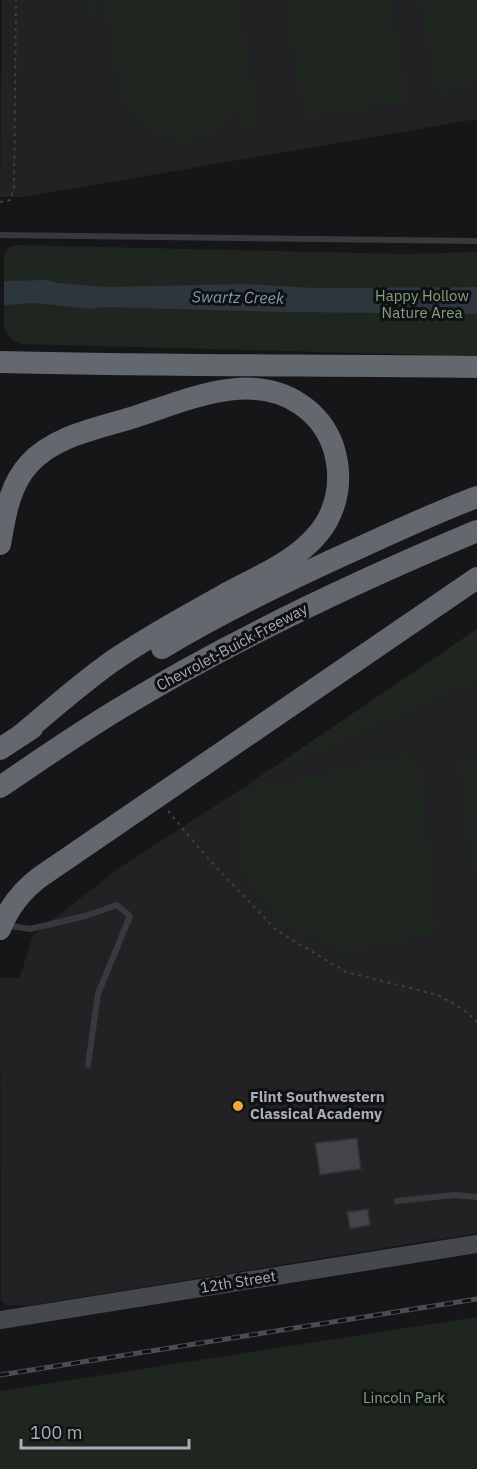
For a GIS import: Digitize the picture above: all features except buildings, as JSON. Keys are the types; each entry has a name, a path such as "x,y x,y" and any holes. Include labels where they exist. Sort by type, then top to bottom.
{"highway":[{"path":"0,362 477,367"},
{"path":"0,544 10,496 19,476 36,456 57,443 80,434 206,395 237,388 254,388 282,394 315,417 331,441 336,455 339,468 337,497 327,522 310,542 275,568 182,618 117,657 12,741"},
{"name":"Chevrolet-Buick Freeway","path":"12,741 168,644 227,611 419,520 477,497"},
{"name":"Chevrolet-Buick Freeway","path":"8,782 123,707 263,629 403,562 477,531"},
{"path":"1,927 20,894 40,877 477,578"}],"street":[{"name":"12th Street","path":"0,1320 477,1244"}],"lane":[{"path":"0,235 477,241"},
{"path":"1,927 30,929 85,916 117,905 130,916 98,994 88,1065"},
{"path":"397,1201 454,1195 477,1197"}],"path":[{"path":"0,202 10,200 14,189 16,0"},
{"path":"167,808 205,855 276,930 346,972 438,995 464,1010 477,1022"}],"shaded area":[{"path":"2,0 477,0 477,119 21,197 0,197"},
{"name":"Flint Southwestern Classical Academy","path":"477,683 477,1233 27,1306 7,1305 1,1301 0,978 20,977 33,935 119,868 246,786"}],"green space":[{"path":"85,0 96,0 99,15 95,16 110,106 106,107 92,16 88,16"},
{"path":"105,0 239,0 260,129 245,132 241,105 224,125 194,140 165,138 140,124 127,109 119,89"},
{"path":"284,0 391,0 408,101 304,118"},
{"path":"419,0 477,0 477,86 436,94"},
{"name":"Happy Hollow Nature Area","path":"17,245 405,254 477,252 477,356 21,344 11,339 4,328 4,255 9,247"},
{"path":"477,629 477,683 246,786"},
{"path":"408,754 420,763 437,933 346,952 280,924 240,869 243,792"},
{"path":"477,758 477,908 458,760"},
{"name":"Lincoln Park","path":"477,1317 477,1469 0,1469 0,1391"}],"water":[{"name":"Swartz Creek","path":"46,280 107,287 244,284 315,288 477,287 477,314 104,307 90,309 35,303 4,305 4,281"}],"railway":[{"path":"0,1375 477,1299"}],"place":[{"name":"Flint Southwestern Classical Academy","path":"238,1106"}]}
